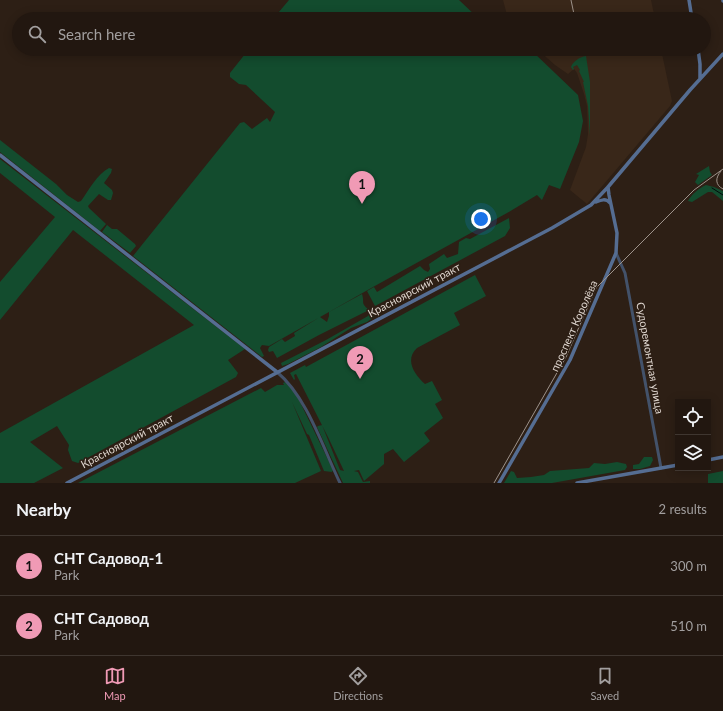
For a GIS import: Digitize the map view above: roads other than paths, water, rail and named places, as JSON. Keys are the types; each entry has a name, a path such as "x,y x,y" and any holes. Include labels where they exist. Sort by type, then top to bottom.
{"main road":[{"path":"688,0 691,12"},
{"name":"Красноярский тракт","path":"67,483 552,228 591,205 700,78 723,54"},
{"path":"699,56 700,78"},
{"path":"0,155 278,372"},
{"name":"проспект Королёва","path":"499,483 570,360 616,253 617,233 608,187"},
{"path":"591,205 601,200 606,200 611,206"},
{"path":"711,459 723,457"},
{"path":"577,483 675,466"}],"street":[{"name":"Судоремонтная улица","path":"616,253 625,273 661,468"},
{"path":"278,372 292,386 302,401 340,483"}],"waterway":[{"path":"712,188 723,195"}],"tram line":[{"path":"494,483 566,357 596,288 694,190 723,169"},
{"path":"721,171 718,176 717,183 723,189"}],"railway":[{"path":"571,0 574,12"}],"place":[{"name":"СНТ Садовод-1","path":"362,204"},
{"name":"СНТ Садовод","path":"360,379"}]}
